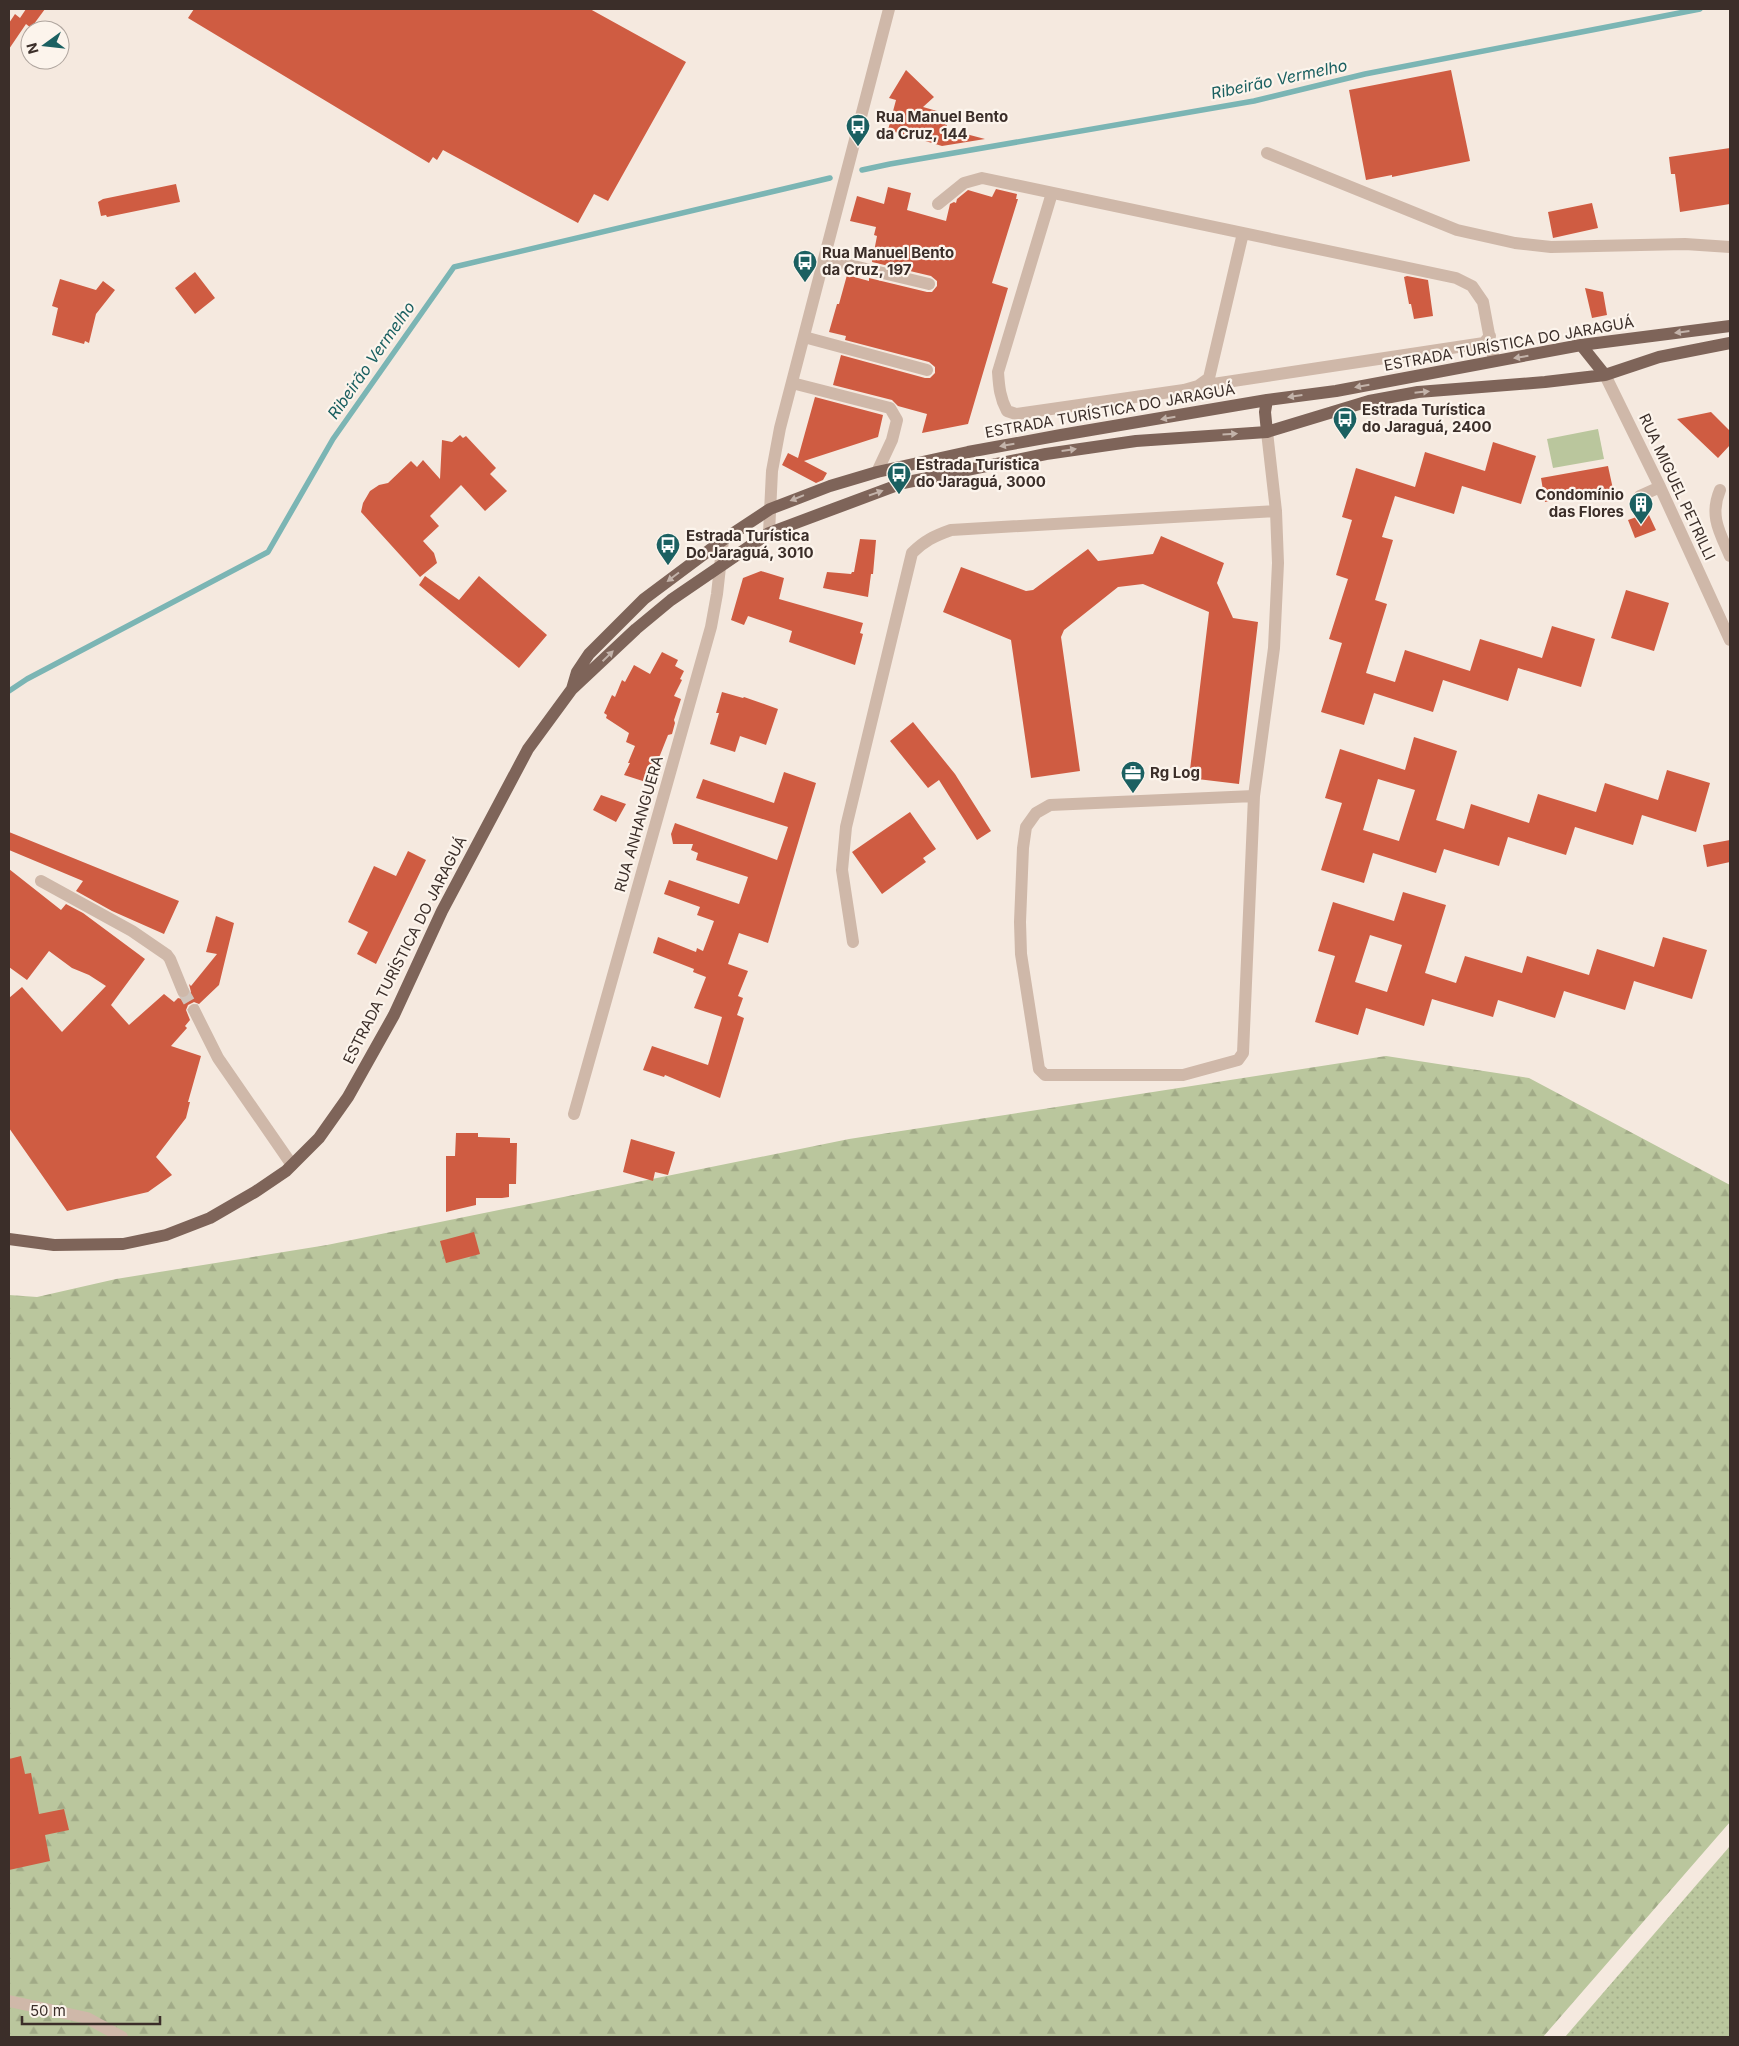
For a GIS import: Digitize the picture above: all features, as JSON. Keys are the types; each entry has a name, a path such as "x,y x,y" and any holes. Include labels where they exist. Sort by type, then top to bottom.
{"main road":[{"name":"ESTRADA TURÍSTICA DO JARAGUÁ","path":"572,689 577,672 589,654 644,599 723,540 770,509 830,486 877,472 1005,446 1267,400 1336,391 1581,345 1730,326"},
{"name":"ESTRADA TURÍSTICA DO JARAGUÁ","path":"9,1239 54,1245 123,1244 166,1235 210,1218 255,1192 292,1165 319,1138 348,1096 394,1015 442,912 528,749 572,689 636,628 671,600 769,533 904,483 1046,454 1136,441 1267,432 1361,403 1418,392 1545,382 1605,375 1659,357 1730,342"},
{"path":"1581,345 1605,375"},
{"path":"1267,400 1265,412 1267,432"}],"street":[{"path":"769,533 772,471 780,428 892,9"},
{"path":"1267,153 1457,230 1515,243 1551,247 1685,244 1730,247"},
{"path":"938,204 964,183 982,178 1456,278 1472,286 1483,302 1494,361"},
{"path":"1052,193 998,372 999,391 1007,411 1016,414 1484,343 1490,336"},
{"path":"1198,386 1209,378 1243,233"},
{"path":"824,259 929,284"},
{"path":"804,337 927,370"},
{"name":"RUA MIGUEL PETRILLI","path":"1605,375 1660,486 1730,640"},
{"path":"792,383 890,408 897,420 892,440 877,472"},
{"path":"1254,796 1050,806 1036,813 1026,827 1023,848 1020,922 1021,954 1039,1069 1045,1075 1183,1075 1238,1060 1243,1053 1254,796 1274,648 1278,562 1276,511 1267,432"},
{"path":"1640,496 1660,486"},
{"path":"1720,490 1715,501 1715,515 1718,528 1730,556"},
{"path":"853,942 842,870 846,827 912,553 922,542 951,530 1276,511"},
{"name":"RUA ANHANGUERA","path":"574,1114 711,628 723,540"},
{"path":"41,881 132,930 167,955 184,991"},
{"path":"194,1010 218,1058 292,1165"},
{"path":"9,2001 87,2018 122,2037"}],"green space":[{"path":"1598,429 1604,459 1553,468 1547,439"},
{"path":"1386,1056 1529,1078 1730,1185 1730,1822 1543,2037 9,2037 9,1295 37,1297 116,1279 327,1245 849,1139"},
{"path":"1730,1846 1730,2037 1565,2037"}],"building":[{"path":"26,9 45,9 37,20 20,20 20,33 9,49 9,23 15,14 20,18"},
{"path":"194,9 590,9 686,62 608,201 594,194 578,223 443,150 437,160 433,157 429,163 188,18"},
{"path":"906,70 934,97 923,107 937,111 935,120 945,123 947,129 985,139 942,146 888,130 896,100 889,98"},
{"path":"1451,70 1470,161 1392,177 1392,175 1366,180 1349,90"},
{"path":"1730,148 1730,204 1680,212 1675,174 1671,174 1669,157"},
{"path":"176,184 180,202 107,217 106,215 101,216 98,202 103,199"},
{"path":"888,187 911,193 907,210 946,221 950,204 956,203 957,199 968,190 992,197 996,189 1017,194 1016,199 1018,199 992,283 1008,288 968,424 922,433 927,414 898,406 892,400 833,385 841,355 925,378 930,378 935,373 935,367 929,362 845,340 846,336 829,332 847,275 869,281 869,278 927,292 932,292 937,286 937,281 931,276 872,262 877,236 874,235 876,227 850,221 857,196 884,204"},
{"path":"1592,203 1598,228 1553,238 1548,212"},
{"path":"195,272 215,298 195,314 175,288"},
{"path":"1404,277 1428,280 1433,316 1414,319"},
{"path":"60,279 96,290 103,281 115,290 96,314 89,343 85,341 84,344 52,335 58,308 52,306"},
{"path":"1585,288 1603,292 1607,315 1592,318"},
{"path":"815,397 883,415 878,437 804,461 827,473 823,480 816,483 782,465 788,453 798,458"},
{"path":"1711,412 1730,431 1730,445 1718,458 1677,419"},
{"path":"460,435 463,438 466,436 496,468 490,474 507,491 485,511 461,485 430,516 439,526 423,541 434,553 437,563 420,577 361,512 363,503 370,491 379,485 388,483 411,461 417,467 423,460 440,479 442,440 452,442"},
{"path":"1493,442 1536,456 1521,504 1462,486 1454,514 1395,496 1382,537 1393,540 1375,600 1387,604 1366,673 1395,682 1405,650 1470,671 1480,639 1542,658 1552,626 1595,639 1581,687 1518,668 1508,701 1443,680 1433,712 1374,693 1364,725 1321,712 1342,643 1329,639 1348,579 1336,575 1352,520 1342,517 1356,468 1415,487 1425,452 1485,471"},
{"path":"1608,466 1613,489 1545,502 1541,478"},
{"name":"Condomínio das Flores","path":"1648,513 1656,530 1635,538 1628,520"},
{"path":"1161,536 1224,563 1217,583 1233,618 1258,622 1239,784 1189,778 1209,612 1143,584 1118,587 1064,630 1061,637 1080,771 1031,778 1011,640 943,612 961,567 1026,591 1033,590 1088,549 1098,561 1153,554"},
{"path":"860,539 876,540 873,574 871,574 868,597 823,588 827,572 851,574 854,572"},
{"path":"761,571 784,578 779,599 863,623 860,633 863,634 855,665 789,642 792,631 748,616 744,625 731,620 743,578"},
{"path":"425,576 459,600 479,576 547,635 519,668 419,585"},
{"path":"1626,590 1669,603 1654,651 1611,638"},
{"path":"662,652 678,660 675,666 684,671 674,696 681,699 674,720 672,734 668,735 649,783 624,775 635,746 626,742 629,733 606,718 607,715 604,713 612,695 615,697 622,680 625,682 634,665 650,674"},
{"path":"722,692 744,697 778,709 766,745 740,736 735,752 710,744 719,713 716,713"},
{"path":"913,722 955,774 991,831 977,840 939,780 928,788 890,741"},
{"path":"1414,737 1457,751 1436,820 1464,829 1471,804 1529,823 1538,794 1596,812 1605,783 1658,800 1667,770 1710,783 1696,832 1642,815 1633,845 1575,827 1566,855 1508,837 1499,866 1444,849 1436,873 1373,853 1364,883 1321,870 1342,803 1325,798 1340,749 1405,770","holes":["1378,779 1415,790 1399,841 1363,830"]},
{"path":"784,772 816,783 768,943 739,933 728,964 748,971 738,996 743,998 737,1015 744,1018 720,1098 665,1075 664,1077 643,1070 652,1046 708,1065 722,1017 694,1008 706,977 693,972 694,969 653,953 658,937 696,952 697,948 703,951 714,921 697,915 700,907 664,894 669,880 739,904 748,877 696,860 698,853 691,850 693,844 673,844 671,834 675,823 777,860 788,827 696,798 703,779 774,803"},
{"path":"601,795 626,804 616,822 593,810"},
{"path":"910,812 936,849 923,858 926,862 882,894 852,852"},
{"path":"9,832 179,901 164,934 112,911 76,891 83,881 9,850"},
{"path":"1730,840 1730,862 1707,867 1703,845"},
{"path":"408,851 426,860 376,964 357,954 368,932 348,922 374,866 396,876"},
{"path":"9,869 61,910 66,904 83,913 145,959 111,1005 129,1025 164,994 174,1002 178,998 182,999 189,996 191,992 189,984 191,986 217,954 206,952 216,916 234,923 219,985 199,1004 194,1002 188,1005 186,1010 190,1020 185,1026 187,1028 171,1046 201,1056 188,1102 190,1102 186,1118 156,1157 172,1175 148,1192 67,1211 9,1128 9,998 22,987 62,1032 106,986 89,975 72,968 49,951 27,980 9,967"},
{"path":"1403,892 1446,905 1425,973 1456,983 1465,956 1522,973 1527,956 1589,975 1597,949 1654,967 1663,937 1707,950 1692,999 1634,981 1625,1010 1564,991 1555,1018 1498,1000 1493,1017 1432,999 1424,1026 1366,1008 1358,1035 1315,1022 1335,956 1318,951 1333,902 1394,921","holes":["1370,935 1402,945 1387,992 1355,982"]},
{"path":"456,1133 478,1133 478,1137 510,1138 510,1143 517,1143 516,1184 509,1184 509,1197 476,1198 476,1205 446,1212 446,1156 455,1156"},
{"path":"631,1139 675,1152 668,1175 655,1172 653,1181 623,1172"},
{"path":"474,1232 480,1254 446,1263 440,1241"},
{"path":"21,1756 25,1774 31,1773 39,1814 64,1809 69,1830 45,1835 50,1861 9,1870 9,1759"}],"waterway":[{"name":"Ribeirão Vermelho","path":"862,170 1254,101 1365,74 1700,9"},
{"name":"Ribeirão Vermelho","path":"9,691 27,679 268,552 333,439 454,267 830,178"}],"tunnel":[{"path":"183,991 194,1010"}],"place":[{"name":"Rua Manuel Bento da Cruz, 144","path":"858,147"},
{"name":"Rua Manuel Bento da Cruz, 197","path":"805,283"},
{"name":"Estrada Turística do Jaraguá, 2400","path":"1345,440"},
{"name":"Estrada Turística do Jaraguá, 3000","path":"899,495"},
{"name":"Condomínio das Flores","path":"1641,525"},
{"name":"Estrada Turística Do Jaraguá, 3010","path":"668,566"},
{"name":"Rg Log","path":"1133,794"}]}
